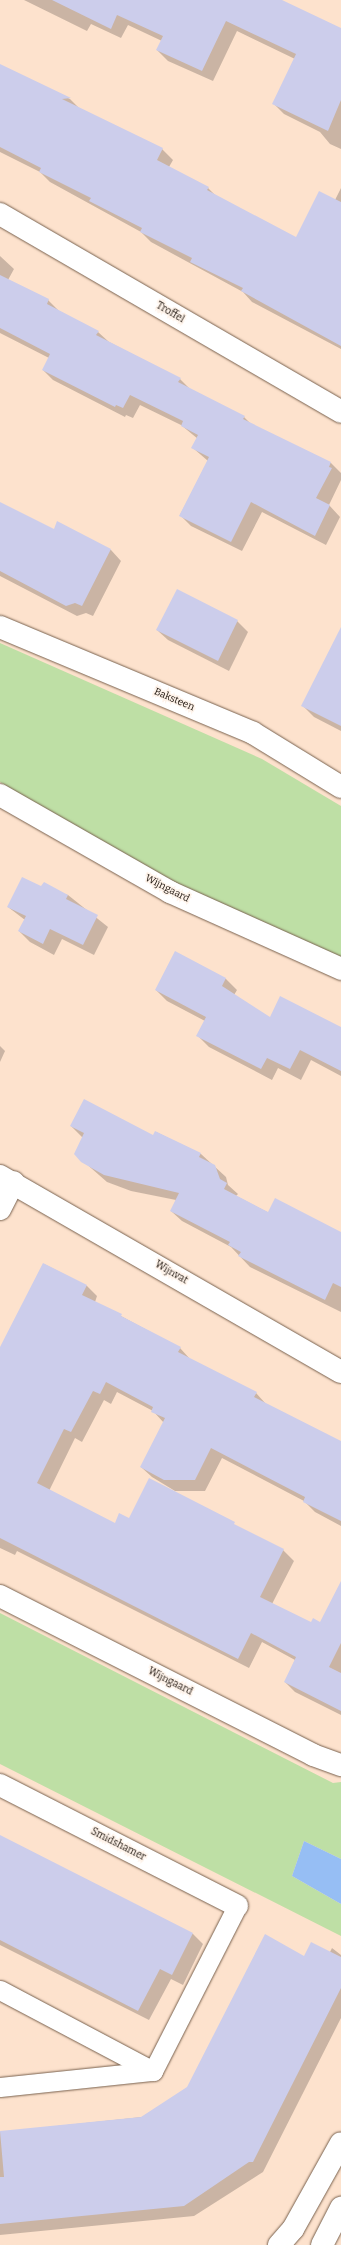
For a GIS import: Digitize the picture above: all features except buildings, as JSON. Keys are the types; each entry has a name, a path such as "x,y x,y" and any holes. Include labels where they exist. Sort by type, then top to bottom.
{"street":[{"name":"Troffel","path":"0,214 341,412"},
{"name":"Baksteen","path":"0,627 253,733 341,787"},
{"name":"Wijngaard","path":"0,794 170,892 341,969"},
{"path":"0,1209 7,1178"},
{"name":"Wijnvat","path":"7,1178 341,1372"},
{"name":"Wijngaard","path":"0,1596 313,1755 341,1765"},
{"name":"Smidshamer","path":"0,1785 237,1906"},
{"path":"279,2245 293,2229 341,2143"},
{"path":"322,2245 341,2208"}],"lane":[{"path":"153,2071 237,1906"},
{"path":"0,1990 153,2071"},
{"path":"0,2087 153,2071"}],"green space":[{"path":"0,643 262,759 341,806 341,961 170,892 0,782"},
{"path":"0,1613 333,1783 341,1782 341,1859 304,1841 292,1876 341,1904 341,1936 0,1764"}],"water":[{"path":"304,1841 341,1859 341,1904 292,1876"}]}
